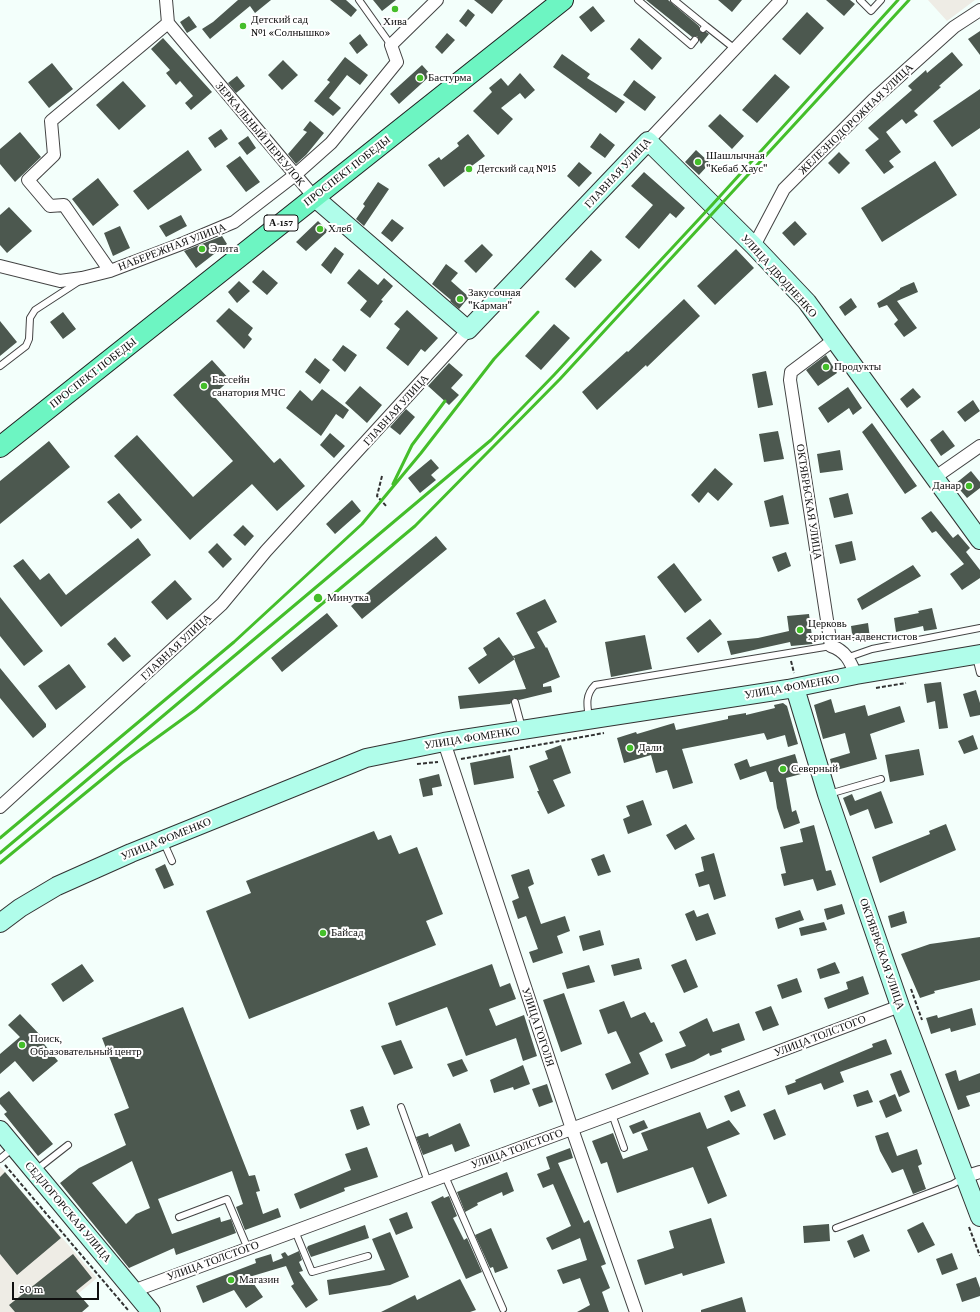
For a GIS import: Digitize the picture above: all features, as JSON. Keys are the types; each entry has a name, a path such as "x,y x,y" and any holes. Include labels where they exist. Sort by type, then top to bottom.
{"main road":[{"name":"ПРОСПЕКТ ПОБЕДЫ","path":"0,447 563,0"}],"street":[{"path":"166,0 168,22"},
{"path":"391,45 437,0"},
{"name":"ГЛАВНАЯ УЛИЦА","path":"0,807 222,604 266,551 468,330 781,0"},
{"name":"ЖЕЛЕЗНОДОРОЖНАЯ УЛИЦА","path":"754,246 784,189 873,100 954,27 980,10"},
{"name":"ЗЕРКАЛЬНЫЙ ПЕРЕУЛОК","path":"168,22 314,197 468,330"},
{"name":"НАБЕРЕЖНАЯ УЛИЦА","path":"110,271 64,205 50,206 28,180 54,154 51,121 168,22"},
{"name":"НАБЕРЕЖНАЯ УЛИЦА","path":"0,266 60,281 82,278 110,271 234,222 295,175 331,143 397,62 391,45"},
{"name":"УЛИЦА ДВОДНЕНКО","path":"648,141 754,246 807,302 934,478 978,533"},
{"name":"ОКТЯБРЬСКАЯ УЛИЦА","path":"831,646 790,380 791,372 835,339"},
{"path":"934,478 980,446"},
{"path":"831,646 840,649 849,657 856,675"},
{"name":"УЛИЦА ФОМЕНКО","path":"0,923 20,908 57,886 163,840 366,758 444,742 795,688 856,675 978,655"},
{"name":"ОКТЯБРЬСКАЯ УЛИЦА","path":"795,688 827,794 900,1006 972,1175 980,1217"},
{"name":"УЛИЦА ГОГОЛЯ","path":"444,742 572,1129 636,1312"},
{"name":"УЛИЦА ТОЛСТОГО","path":"133,1291 900,1006"},
{"name":"СЕДЛОГОРСКАЯ УЛИЦА","path":"0,1130 152,1312"}],"lane":[{"path":"359,0 391,45"},
{"path":"638,0 691,45 695,40"},
{"path":"674,0 705,27 735,48"},
{"path":"860,0 871,11 881,0"},
{"path":"0,366 26,346 29,339 30,318 35,310 82,278"},
{"path":"849,657 872,650 980,628"},
{"path":"589,720 587,699 590,691 595,685 831,646"},
{"name":"УЛИЦА ФОМЕНКО","path":"978,655 980,673"},
{"path":"515,702 522,730"},
{"path":"827,794 881,779"},
{"path":"163,840 172,861"},
{"path":"401,1107 428,1182"},
{"path":"612,1114 624,1148"},
{"path":"35,1171 68,1145"},
{"path":"0,1159 14,1147"},
{"path":"836,1228 953,1184 972,1175"},
{"path":"445,1176 503,1309"},
{"path":"180,1217 227,1199 248,1249"},
{"path":"295,1231 312,1272 368,1256"}],"path":[{"path":"382,476 377,496 387,507"},
{"path":"872,688 910,682"},
{"path":"412,764 450,760 609,732"},
{"path":"910,986 924,1023"},
{"path":"0,1159 130,1312"}],"shaded area":[{"path":"928,0 975,0 947,21"},
{"path":"0,1166 97,1278 56,1312 0,1312"}],"building":[{"path":"238,0 271,0 255,13 250,6 210,39 202,29 213,22"},
{"path":"330,0 346,0 357,10 351,17"},
{"path":"373,0 396,0 382,11"},
{"path":"474,0 503,0 492,14"},
{"path":"646,0 668,0 699,26 700,32 706,32 709,34 701,44 697,36 692,37"},
{"path":"718,0 742,0 732,12"},
{"path":"826,0 850,0 855,4 844,16"},
{"path":"593,6 605,21 591,32 579,17"},
{"path":"468,9 475,15 466,27 459,21"},
{"path":"807,12 824,28 800,55 782,39"},
{"path":"189,16 197,27 187,33 180,22"},
{"path":"980,31 980,55 968,39"},
{"path":"447,33 455,40 442,54 435,47"},
{"path":"360,34 368,45 357,54 349,43"},
{"path":"163,38 212,92 191,110 185,103 193,96 180,81 176,85 166,73 170,70 151,49"},
{"path":"639,38 662,58 652,70 630,49"},
{"path":"952,52 963,65 914,111 918,115 906,124 902,119 886,132 901,152 889,161 894,167 884,174 865,150 879,139 868,128 912,90 908,86 926,70 927,73"},
{"path":"562,54 590,74 587,78 625,102 616,113 553,67"},
{"path":"345,57 368,75 360,85 347,75 329,98 341,108 333,116 314,101 330,82 327,80"},
{"path":"283,60 298,75 282,90 268,75"},
{"path":"52,63 73,89 49,108 28,82"},
{"path":"422,65 431,75 399,104 390,94"},
{"path":"520,73 535,90 525,99 520,93 501,108 513,119 498,135 473,111 492,92 489,88 501,78 508,86"},
{"path":"775,74 790,87 757,123 742,110"},
{"path":"237,76 245,86 236,93 228,83"},
{"path":"634,80 656,97 645,111 623,95"},
{"path":"123,81 146,106 119,130 96,105"},
{"path":"980,89 980,128 952,147 933,121"},
{"path":"720,114 744,136 732,149 708,126"},
{"path":"310,121 324,133 306,155 296,164 288,154 307,132 303,130"},
{"path":"221,129 228,139 215,148 208,138"},
{"path":"20,132 41,157 15,182 0,164 0,149"},
{"path":"600,133 615,145 605,158 590,147"},
{"path":"468,134 485,156 444,187 428,165 439,157 441,160 459,146 457,143"},
{"path":"248,136 256,148 247,155 238,143"},
{"path":"188,150 202,170 148,210 133,191"},
{"name":"Шашлычная \"Кебаб Хаус\"","path":"696,150 710,163 699,175 685,162"},
{"path":"839,152 850,163 839,174 828,163"},
{"path":"240,156 260,182 246,192 226,166"},
{"path":"935,161 957,195 882,242 861,208"},
{"path":"579,162 592,173 579,187 567,176"},
{"path":"644,172 685,208 676,218 670,213 639,249 625,237 653,205 631,186"},
{"path":"98,178 119,205 93,226 72,199"},
{"path":"378,182 389,189 364,226 356,219 365,206 363,204"},
{"path":"9,207 32,231 7,253 0,245 0,215"},
{"path":"181,215 187,226 166,237 159,226"},
{"path":"392,219 404,228 392,242 381,233"},
{"path":"318,221 328,231 306,251 296,242"},
{"path":"795,221 807,234 794,246 782,233"},
{"path":"120,226 130,248 113,256 104,233"},
{"path":"222,236 227,244 196,268 184,251"},
{"path":"482,244 493,255 476,273 464,261"},
{"path":"335,247 344,254 331,274 321,265"},
{"path":"736,249 754,268 715,305 697,286"},
{"path":"591,250 602,260 575,288 565,279"},
{"path":"446,264 458,273 451,281 469,297 459,309 432,284"},
{"path":"359,269 378,285 384,278 393,286 381,300 383,301 370,318 360,310 367,301 347,283"},
{"path":"263,270 278,283 267,295 252,282"},
{"path":"239,281 250,291 237,303 228,292"},
{"path":"914,282 918,292 897,301 917,328 904,337 894,324 898,320 887,305 879,308 877,303 900,288"},
{"path":"851,298 857,307 845,316 839,307"},
{"path":"684,299 700,316 647,367 646,365 597,410 582,392 627,351 628,352"},
{"path":"229,308 253,328 248,335 252,339 244,349 216,321"},
{"path":"407,310 438,338 425,352 421,349 408,366 386,348 400,329 394,324"},
{"path":"63,312 76,329 63,339 50,322"},
{"path":"0,321 17,342 0,356"},
{"path":"554,324 570,338 541,370 525,356"},
{"path":"343,345 357,355 345,372 332,360"},
{"path":"826,355 837,373 818,386 806,370"},
{"path":"315,358 330,370 320,384 305,372"},
{"path":"212,360 230,380 213,395 274,463 280,458 305,486 277,511 252,484 190,540 114,456 137,435 193,497 233,461 173,395"},
{"path":"449,363 463,375 451,388 459,395 449,405 428,386"},
{"path":"766,371 773,405 758,408 752,374"},
{"path":"360,386 382,405 367,423 345,403"},
{"path":"848,387 862,408 853,415 849,408 828,423 818,408"},
{"path":"913,388 921,397 907,408 900,399"},
{"path":"322,389 349,410 343,419 336,414 321,436 286,408 300,390 312,401"},
{"path":"973,400 980,411 965,422 957,412"},
{"path":"406,409 415,417 400,435 390,427"},
{"path":"872,423 917,486 905,494 862,432"},
{"path":"943,430 955,446 941,456 930,440"},
{"path":"778,431 784,459 764,462 759,434"},
{"path":"330,433 345,446 334,458 320,445"},
{"path":"49,441 70,467 0,524 0,481"},
{"path":"840,450 843,470 820,473 817,454"},
{"path":"431,459 439,468 431,475 436,480 420,493 408,478"},
{"path":"715,468 733,484 718,501 708,492 699,503 691,495"},
{"name":"Данар","path":"971,471 980,482 980,488 967,498 955,484"},
{"path":"119,493 142,520 131,529 107,502"},
{"path":"848,493 853,514 834,518 829,498"},
{"path":"783,495 789,524 770,527 764,501"},
{"path":"352,500 361,511 335,534 326,524"},
{"path":"931,511 953,538 958,534 970,548 966,552 980,570 980,578 962,590 950,574 964,564 936,531 932,533 921,518"},
{"path":"243,525 254,536 245,546 233,535"},
{"path":"436,536 447,549 362,619 351,606"},
{"path":"138,538 151,555 61,627 13,566 23,559 40,580 49,573 66,595"},
{"path":"852,541 856,560 840,564 835,545"},
{"path":"217,543 232,559 223,568 208,552"},
{"path":"786,552 791,566 778,572 772,557"},
{"path":"674,563 702,600 685,613 657,577"},
{"path":"913,565 921,576 862,610 857,599"},
{"path":"175,580 192,599 167,620 151,602"},
{"path":"0,597 43,651 24,666 0,636"},
{"path":"545,599 557,622 537,632 546,648 547,647 560,677 543,684 543,687 551,686 552,692 519,700 514,698 510,704 460,709 458,696 526,689 513,656 535,648 516,613"},
{"path":"932,608 937,629 924,631 923,626 896,632 894,618 919,613 918,611"},
{"path":"327,613 338,626 282,672 271,658"},
{"path":"809,614 813,644 791,646 790,642 731,655 727,641 758,638 789,631 787,616"},
{"path":"710,619 722,634 698,653 686,638"},
{"path":"868,623 870,638 853,641 851,626"},
{"path":"645,635 652,669 611,677 605,642"},
{"path":"115,637 131,656 123,662 107,644"},
{"path":"499,637 515,659 479,684 468,668 487,655 483,648"},
{"path":"69,664 86,687 56,710 38,686"},
{"path":"0,668 46,724 46,727 33,738 0,698"},
{"path":"941,682 948,728 939,729 935,701 927,703 924,684"},
{"path":"976,690 980,703 980,715 970,717 963,694"},
{"path":"831,699 835,713 865,705 868,716 900,706 905,722 870,734 877,759 833,771 830,759 850,753 845,733 823,739 814,705"},
{"path":"783,703 787,706 798,744 788,747 785,735 767,740 764,733 682,749 693,783 673,789 667,770 656,773 651,755 624,763 617,738 636,732 637,734 674,723 676,730 728,719 728,716 746,713 746,715 775,708 774,705"},
{"path":"973,735 978,749 964,754 958,741"},
{"path":"561,745 571,773 553,780 565,806 548,814 537,791 539,791 529,766 548,759 545,751"},
{"path":"919,749 924,775 890,782 885,755"},
{"path":"795,754 801,774 786,778 792,812 796,810 800,823 784,829 777,808 773,782 770,782 766,771 740,780 734,764 747,759 750,767"},
{"path":"510,755 514,778 474,785 470,763"},
{"path":"439,774 442,786 432,788 433,795 423,797 419,779"},
{"path":"881,791 893,823 875,829 868,809 850,816 843,798 852,794 855,801"},
{"path":"643,800 652,825 628,834 623,819 630,816 626,806"},
{"path":"686,824 695,839 675,850 666,835"},
{"path":"946,824 956,850 880,883 872,857 930,834 929,831"},
{"path":"814,825 826,871 831,870 836,885 817,891 813,879 784,886 781,874 786,873 780,847 803,842 800,829"},
{"name":"Байсад","path":"374,831 378,840 391,835 399,854 417,847 443,914 426,921 436,945 249,1019 206,911 251,893 246,881"},
{"path":"714,853 726,896 714,900 709,884 699,887 695,874 704,871 701,857"},
{"path":"604,854 611,872 598,876 591,859"},
{"path":"165,864 174,885 164,889 155,869"},
{"path":"529,869 534,884 528,887 541,924 565,916 570,931 557,936 563,953 533,963 529,952 538,949 526,916 518,919 512,901 519,898 511,875"},
{"path":"842,904 845,914 827,920 824,909"},
{"path":"694,910 697,917 708,913 716,934 696,941 685,914"},
{"path":"800,910 804,920 778,929 775,918"},
{"path":"904,911 907,923 891,928 888,916"},
{"path":"824,922 827,930 801,936 799,928"},
{"path":"600,930 604,945 583,951 579,936"},
{"path":"980,937 980,980 934,991 935,993 920,998 901,954 930,944"},
{"path":"639,958 642,969 614,976 611,965"},
{"path":"686,959 698,987 684,993 671,965"},
{"path":"835,962 840,973 820,979 817,969"},
{"path":"82,964 94,981 63,1002 51,984"},
{"path":"492,964 500,987 510,983 516,999 489,1009 496,1026 524,1015 537,1056 523,1061 516,1038 466,1056 447,1007 396,1026 388,1003"},
{"path":"589,965 595,982 567,989 562,973"},
{"path":"863,976 869,994 828,1009 824,998 848,989 846,982"},
{"path":"797,978 802,992 782,999 777,985"},
{"path":"564,993 582,1044 561,1052 543,1000"},
{"path":"624,1001 631,1018 645,1012 651,1023 654,1022 663,1041 639,1053 649,1074 612,1090 605,1074 631,1063 616,1031 608,1034 599,1010"},
{"path":"771,1006 779,1025 763,1031 755,1012"},
{"path":"183,1007 249,1176 255,1175 260,1191 256,1192 263,1214 278,1208 281,1217 245,1230 236,1207 243,1204 232,1171 158,1199 172,1234 220,1217 221,1222 231,1219 236,1233 176,1255 174,1248 129,1268 60,1183 79,1168 126,1145 114,1114 129,1108 102,1038","holes":["132,1161 150,1208 136,1214 126,1224 92,1183"]},
{"path":"972,1008 976,1025 951,1032 950,1028 931,1034 926,1018 937,1015 938,1018"},
{"path":"20,1014 42,1037 40,1039 58,1061 33,1082 15,1061 0,1074 0,1054 20,1037 8,1025"},
{"path":"707,1018 713,1032 739,1023 745,1040 721,1049 722,1052 710,1056 709,1053 694,1061 671,1069 665,1054 686,1046 679,1032"},
{"path":"886,1039 892,1054 840,1072 844,1082 824,1090 821,1083 788,1095 785,1086 796,1082 795,1080 873,1047 872,1044"},
{"path":"401,1040 413,1068 394,1075 381,1046"},
{"path":"462,1059 468,1071 453,1077 447,1064"},
{"path":"523,1065 530,1084 514,1090 513,1087 494,1093 490,1080"},
{"path":"901,1070 910,1092 899,1097 890,1074"},
{"path":"956,1070 959,1081 980,1073 980,1092 966,1096 970,1106 958,1110 945,1074"},
{"path":"547,1084 553,1102 539,1107 532,1089"},
{"path":"739,1090 746,1106 731,1112 724,1096"},
{"path":"868,1090 873,1102 857,1107 853,1095"},
{"path":"9,1091 53,1144 38,1156 4,1114 7,1112 0,1104 0,1098"},
{"path":"895,1094 902,1111 886,1118 879,1101"},
{"path":"363,1106 370,1125 357,1130 350,1110"},
{"path":"775,1109 786,1135 774,1140 763,1114"},
{"path":"700,1112 707,1129 729,1120 740,1134 707,1147 727,1196 708,1204 693,1167 617,1193 607,1162 601,1164 592,1141 613,1133 623,1159 648,1150 641,1133"},
{"path":"644,1120 648,1128 633,1134 629,1126"},
{"path":"460,1123 470,1146 455,1152 452,1144 423,1155 416,1137 428,1133 429,1137"},
{"path":"888,1132 897,1156 917,1149 922,1164 918,1166 926,1189 913,1194 903,1169 892,1173 880,1151 875,1136"},
{"path":"367,1147 378,1177 344,1188 345,1191 300,1209 294,1194 351,1170 345,1154"},
{"path":"570,1148 573,1158 558,1163 584,1223 589,1220 606,1264 601,1266 610,1288 602,1292 609,1312 577,1312 590,1305 580,1278 563,1284 557,1270 587,1260 580,1238 552,1250 546,1238 571,1226 553,1184 543,1188 537,1174 550,1169 546,1157"},
{"path":"5,1172 61,1238 17,1275 0,1254 0,1177"},
{"path":"507,1172 514,1191 503,1196 502,1192 477,1203 478,1205 465,1212 457,1192"},
{"path":"443,1196 444,1198 449,1196 457,1216 453,1218 464,1240 467,1238 482,1272 466,1279 431,1202"},
{"path":"407,1212 413,1228 396,1235 389,1219"},
{"path":"711,1218 725,1263 683,1276 682,1273 645,1285 637,1260 674,1248 669,1231"},
{"path":"923,1222 935,1245 918,1253 907,1230"},
{"path":"829,1224 830,1241 804,1243 803,1226"},
{"path":"365,1225 369,1238 311,1257 307,1248 308,1246"},
{"path":"491,1228 508,1268 495,1273 493,1267 490,1268 475,1235"},
{"path":"390,1232 409,1277 390,1285 329,1295 327,1280 385,1270 372,1239"},
{"path":"863,1234 870,1251 854,1258 847,1241"},
{"path":"299,1251 302,1260 299,1262 303,1271 299,1272 318,1300 306,1308 291,1286 294,1284 286,1266 249,1277 263,1297 246,1308 234,1290 203,1303 196,1286 256,1263 255,1259 271,1254 273,1262 283,1258 281,1254 285,1252 288,1256"},
{"path":"952,1253 958,1269 942,1275 936,1259"},
{"path":"73,1254 92,1278 76,1291 89,1306 82,1312 15,1312 9,1305"},
{"path":"976,1277 980,1288 980,1296 962,1302 956,1284"},
{"path":"460,1279 476,1310 470,1312 381,1312 415,1295 417,1300"},
{"path":"742,1297 746,1312 701,1312 701,1310"}],"railway":[{"path":"0,853 491,440 554,375 712,205 898,0"},
{"path":"0,863 122,763 195,710 415,526 560,379 909,0"},
{"path":"0,838 234,642 362,524 421,453 494,359 538,312"},
{"path":"393,484 412,445 445,401"}],"place":[{"name":"Хива","path":"395,9"},
{"name":"Детский сад №1 «Солнышко»","path":"243,26"},
{"name":"Бастурма","path":"420,78"},
{"name":"Шашлычная \"Кебаб Хаус\"","path":"698,162"},
{"name":"Детский сад №15","path":"469,169"},
{"name":"Хлеб","path":"320,229"},
{"name":"Элита","path":"202,249"},
{"name":"Закусочная \"Карман\"","path":"460,299"},
{"name":"Продукты","path":"826,367"},
{"name":"Бассейн санатория МЧС","path":"204,386"},
{"name":"Данар","path":"969,486"},
{"name":"Минутка","path":"318,598"},
{"name":"Церковь христиан-адвенстистов","path":"800,630"},
{"name":"Дали","path":"630,748"},
{"name":"Северный","path":"783,769"},
{"name":"Байсад","path":"323,933"},
{"name":"Поиск, Образовательный центр","path":"22,1045"},
{"name":"Магазин","path":"231,1280"}]}
